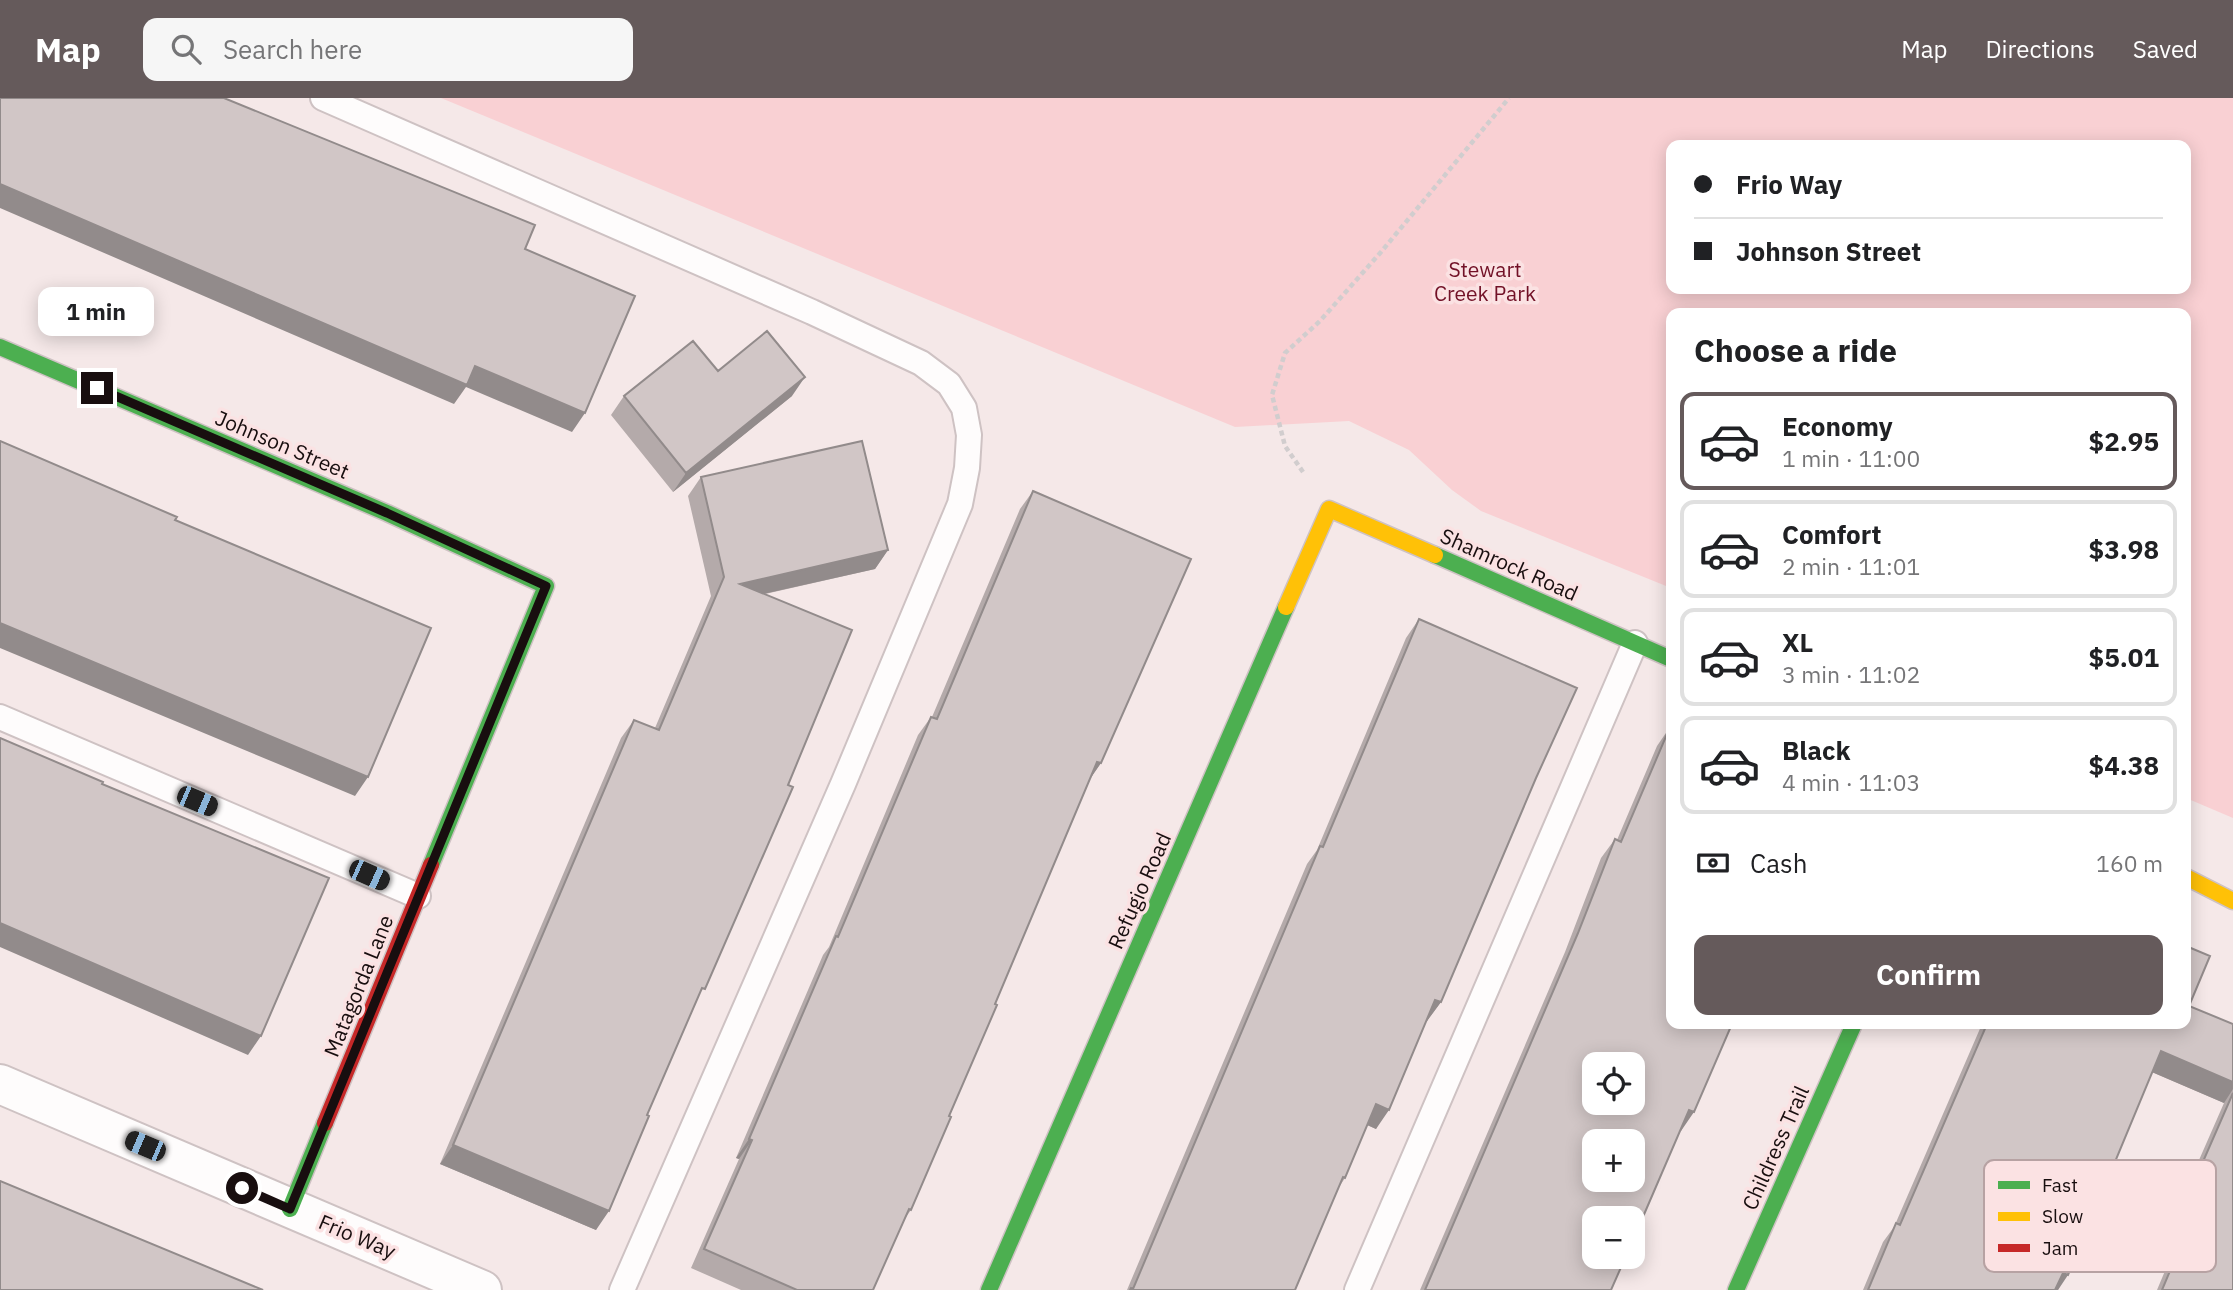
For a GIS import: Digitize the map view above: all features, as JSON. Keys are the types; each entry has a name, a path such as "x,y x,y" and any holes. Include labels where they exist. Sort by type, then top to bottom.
{"street":[{"name":"Johnson Street","path":"0,347 387,513 546,586"},
{"name":"Shamrock Road","path":"1329,509 1666,657"},
{"name":"Refugio Road","path":"989,1290 1329,509"},
{"name":"Matagorda Lane","path":"290,1209 546,586"},
{"path":"2191,880 2233,901"},
{"name":"Childress Trail","path":"1736,1290 1852,1029"},
{"name":"Frio Way","path":"0,1084 482,1290"}],"lane":[{"path":"323,98 812,312 921,363 949,384 964,408 969,435 967,468 960,504 843,784 622,1290"},
{"path":"1357,1290 1635,643"},
{"path":"0,717 418,896"}],"path":[{"path":"1329,509 1285,446 1272,395 1285,353 1321,321 1373,262 1509,98"}],"green space":[{"name":"Stewart Creek Park","path":"441,98 2233,98 2233,818 2191,800 2191,308 1666,308 1666,586 1481,511 1452,490 1409,450 1349,421 1235,427"}],"building":[{"path":"0,98 224,98 535,225 525,249 635,296 585,413 475,366 467,385 0,184"},
{"path":"767,331 805,377 686,473 624,396 693,341 718,371"},
{"path":"0,441 177,517 175,520 431,628 368,777 0,623"},
{"path":"862,441 888,550 740,584 852,630 788,785 793,787 705,989 702,988 609,1211 453,1145 634,720 659,730 724,577 701,477"},
{"path":"1033,491 1191,559 1101,763 1097,762 995,1004 997,1005 949,1116 951,1117 873,1290 797,1290 704,1249 931,717 937,719"},
{"path":"1419,619 1577,688 1441,1002 1435,1000 1389,1110 1376,1104 1295,1290 1130,1290 1133,1289"},
{"path":"1666,736 1666,1029 1730,1029 1694,1112 1689,1110 1645,1212 1645,1206 1582,1206 1582,1269 1620,1269 1611,1290 1425,1290 1578,933 1615,839 1621,842"},
{"path":"0,738 103,782 102,784 329,878 261,1036 0,923"},
{"path":"2191,948 2210,956 2191,1001"},
{"path":"2191,1007 2233,1024 2233,1082 2161,1051 2116,1160 1984,1160 1984,1272 2069,1272 2068,1275 2063,1273 2055,1290 1868,1290 1896,1223 1900,1225 1985,1029 2191,1029"},
{"path":"2233,1093 2233,1290 2162,1290 2170,1272 2216,1272 2216,1160 2204,1160"},
{"path":"0,1181 263,1290 0,1290"}],"traffic: fast":[{"path":"0,347 387,513 546,586 431,865"},
{"path":"1435,555 1666,657"},
{"path":"989,1290 1286,607"},
{"path":"1736,1290 1852,1029"},
{"path":"290,1209 325,1123"}],"traffic: slow":[{"path":"1286,607 1329,509 1435,555"},
{"path":"2191,880 2233,901"}],"traffic: jam":[{"path":"325,1123 431,865"}],"route":[{"path":"97,388 387,513 546,586 290,1209 242,1188"}]}
